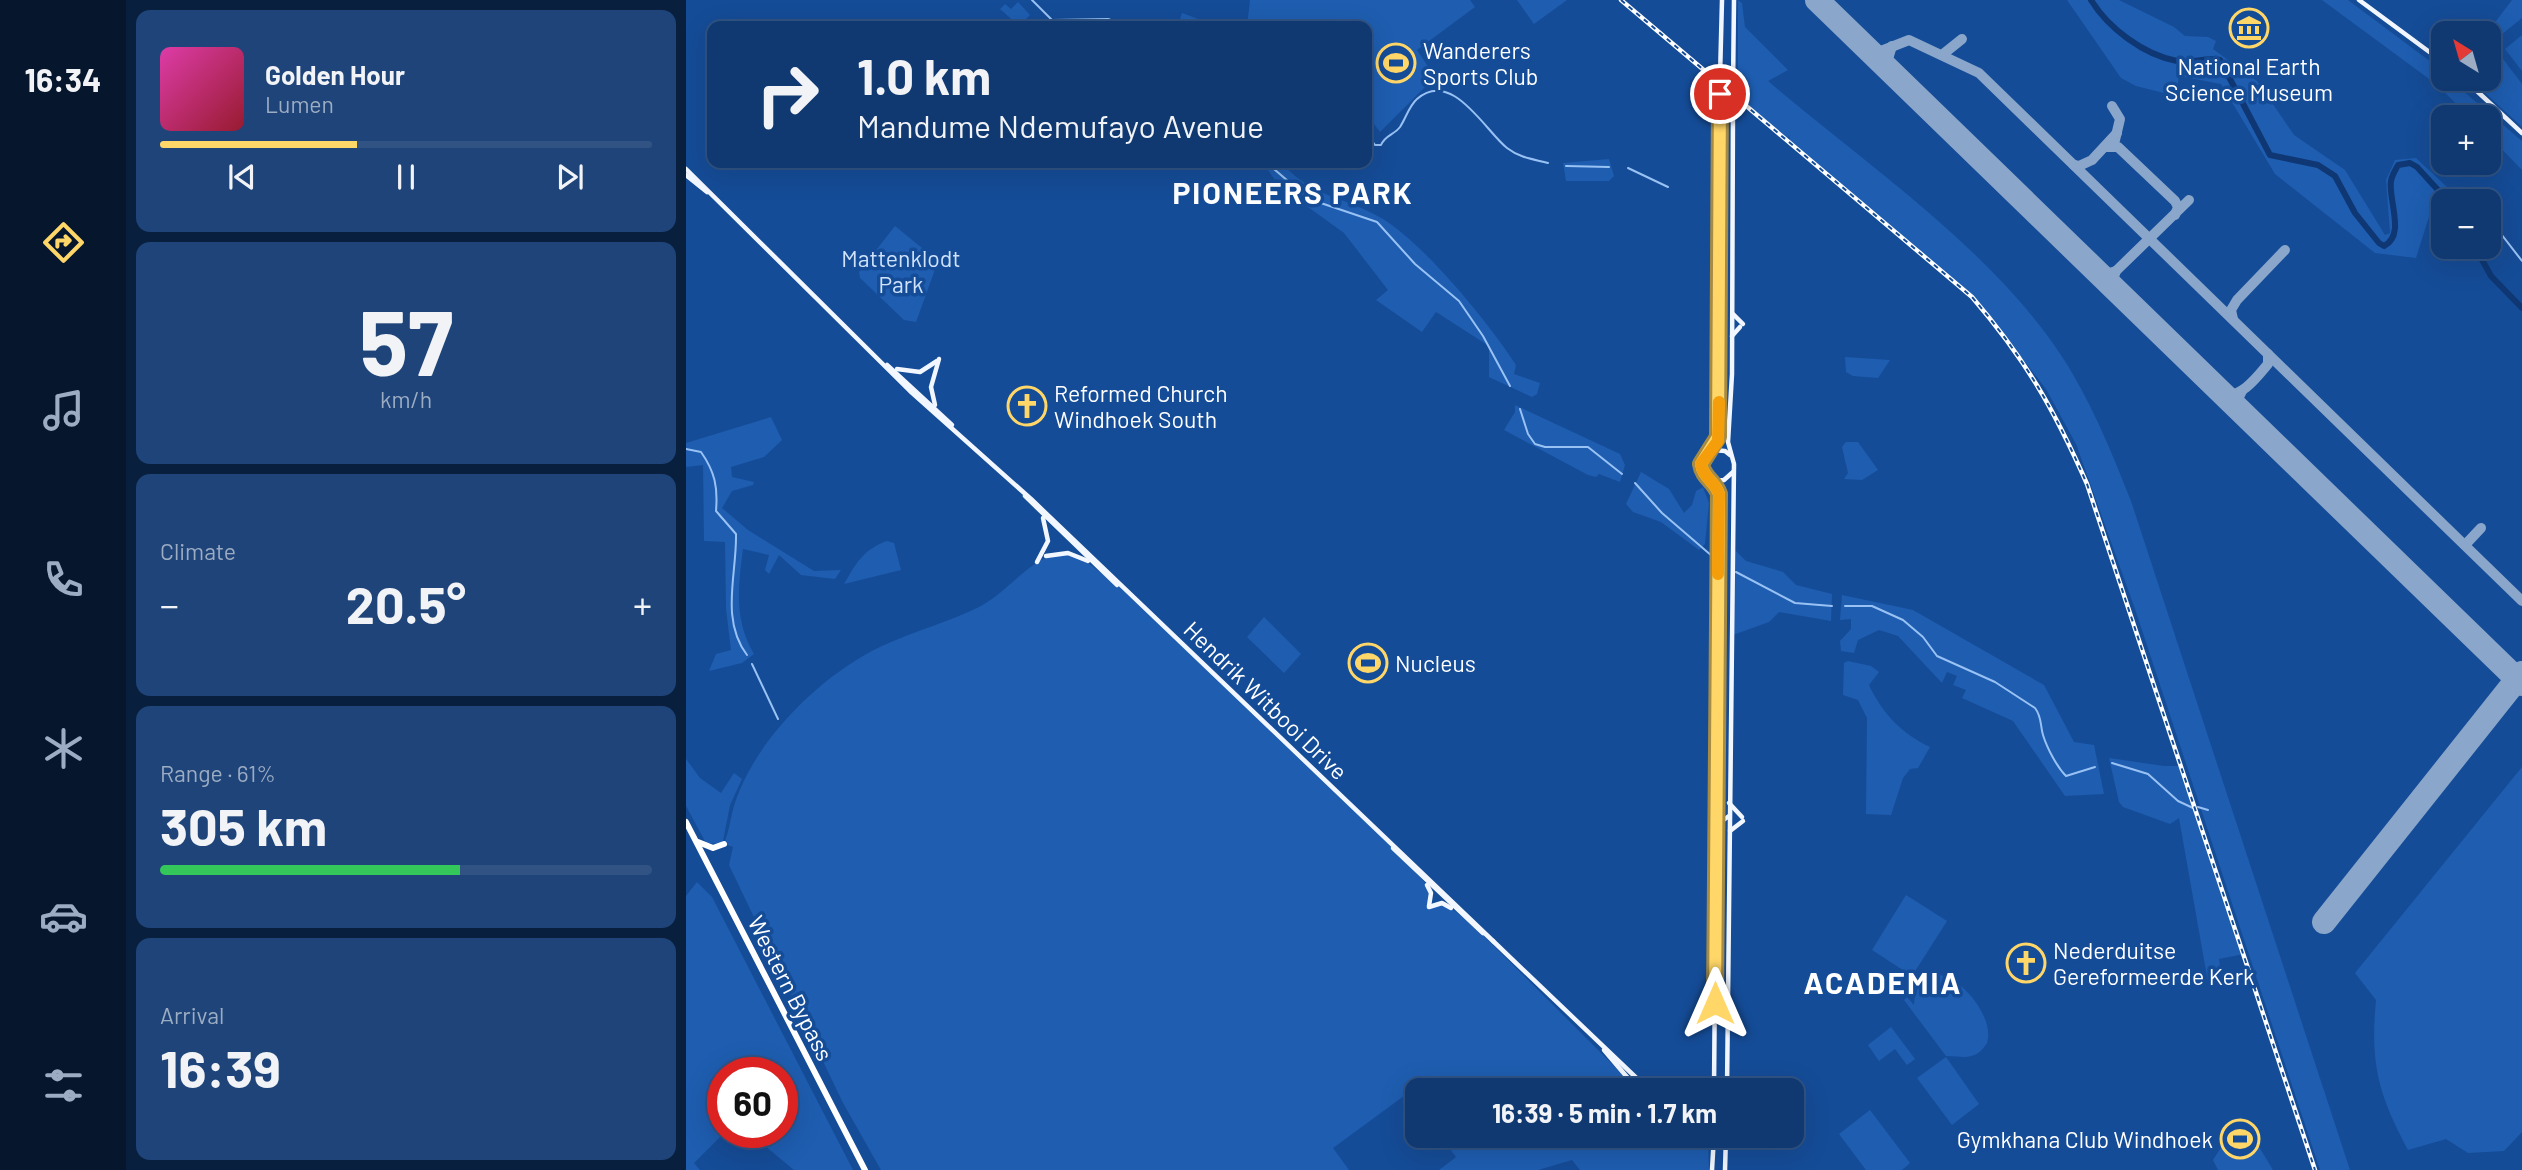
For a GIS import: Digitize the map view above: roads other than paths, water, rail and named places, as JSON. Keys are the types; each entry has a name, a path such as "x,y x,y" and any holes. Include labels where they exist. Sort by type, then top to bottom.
{"highway":[{"name":"Western Bypass","path":"686,822 865,1170"},
{"path":"696,841 713,848 724,844"}],"main road":[{"path":"1714,1078 1719,494 1712,481 1703,473 1701,464 1718,441 1719,428 1722,0"},
{"path":"1727,1078 1730,832 1727,818 1733,471 1728,442 1732,335 1734,0"},
{"path":"2359,0 2430,52"},
{"path":"2477,91 2522,133"},
{"name":"Hendrik Witbooi Drive","path":"686,169 885,364 1127,591 1637,1078"},
{"name":"Hendrik Witbooi Drive","path":"686,175 717,199"},
{"path":"1732,314 1742,325 1732,335"},
{"path":"893,368 916,373 939,359 931,387 936,409"},
{"name":"Hendrik Witbooi Drive","path":"885,364 893,368 957,432"},
{"path":"1710,451 1718,449 1731,456"},
{"path":"1712,481 1724,480 1733,471"},
{"name":"Hendrik Witbooi Drive","path":"1024,494 1095,565 1127,591"},
{"path":"1037,562 1048,541 1042,514"},
{"path":"1046,556 1068,553 1095,565"},
{"path":"1716,802 1727,818"},
{"path":"1729,802 1743,819 1730,832"},
{"path":"1716,839 1727,818"},
{"name":"Hendrik Witbooi Drive","path":"1380,833 1410,866 1493,941"},
{"path":"1410,866 1430,889 1429,906 1442,903 1473,925"},
{"name":"Hendrik Witbooi Drive","path":"1595,1038 1628,1078"},
{"path":"1713,1170 1714,1148"},
{"path":"1725,1170 1726,1148"}],"waterway":[{"path":"1032,0 1052,20 1114,21"},
{"path":"2091,0 2117,30 2152,53 2183,62 2220,60 2270,155 2318,165 2335,176 2355,213 2384,246 2394,234 2391,181 2398,165 2410,163 2417,167 2437,189"},
{"path":"1372,141 1375,145 1381,145 1400,127 1417,99 1430,92 1443,91 1467,106 1507,148 1527,158 1548,163"},
{"path":"1566,166 1609,167"},
{"path":"1273,168 1309,199 1377,222 1415,264 1459,301 1483,336 1510,386"},
{"path":"1628,168 1668,187"},
{"path":"2501,234 2522,261"},
{"path":"2482,259 2491,276 2522,308"},
{"path":"1520,409 1528,434 1535,444 1545,447 1588,447 1622,474"},
{"path":"686,449 701,452 706,459 714,480 716,511 736,534 732,611 734,627 747,655"},
{"path":"1635,483 1662,513 1712,556"},
{"path":"1736,572 1795,603 1832,606"},
{"path":"1845,606 1872,606 1903,620 1923,637 1937,656 1995,682 2035,708 2047,746 2066,776 2095,767"},
{"path":"752,664 778,719"},
{"path":"2112,763 2148,774 2178,801 2193,808"},
{"path":"2198,807 2208,810"}],"railway":[{"path":"1621,0 1972,297 2008,342 2037,386 2063,432 2087,484 2315,1170"}],"place":[{"name":"National Earth Science Museum","path":"2249,28"},
{"name":"Wanderers Sports Club","path":"1396,63"},
{"name":"Reformed Church Windhoek South","path":"1027,406"},
{"name":"Nucleus","path":"1368,663"},
{"name":"Nederduitse Gereformeerde Kerk","path":"2026,963"},
{"name":"Gymkhana Club Windhoek","path":"2240,1139"}],"district":[{"name":"PIONEERS PARK","path":"1293,192"},
{"name":"ACADEMIA","path":"1883,982"}],"park label":[{"name":"Mattenklodt Park","path":"901,271"}]}
